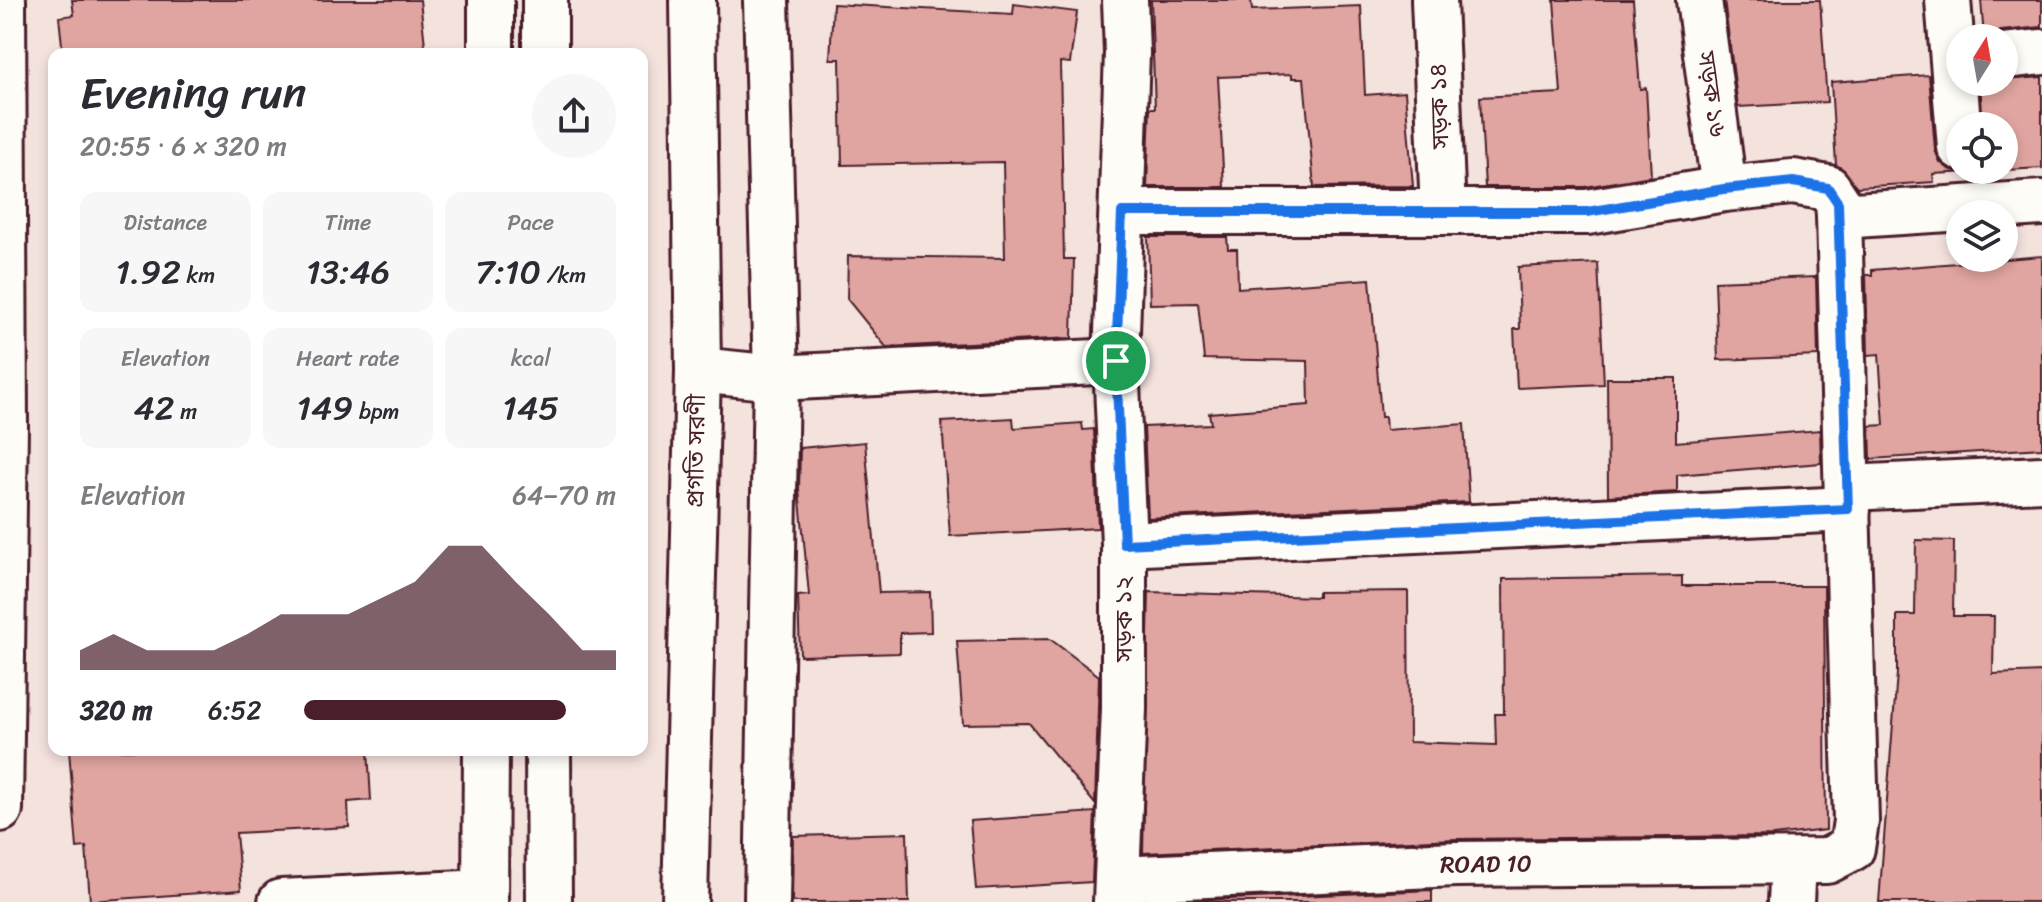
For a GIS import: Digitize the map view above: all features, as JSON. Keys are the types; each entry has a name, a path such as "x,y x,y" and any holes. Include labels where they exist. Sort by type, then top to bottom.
{"street":[{"path":"0,809 3,0"},
{"path":"491,0 491,48"},
{"path":"545,0 545,48"},
{"name":"প্রগতি সরণী","path":"685,902 698,370 693,0"},
{"path":"766,0 776,378 767,902"},
{"name":"সড়ক ১২","path":"1117,890 1124,709 1124,544 1116,361 1125,0"},
{"name":"সড়ক ১৪","path":"1434,0 1443,212"},
{"name":"সড়ক ১৬","path":"1699,0 1724,189"},
{"path":"1948,0 1951,24"},
{"path":"2018,55 2042,52"},
{"path":"1122,212 1587,212 1724,189 1793,182 1828,188 1838,203 1839,216 1848,499"},
{"path":"1839,216 1964,190 2042,203"},
{"path":"698,370 776,378 1116,361"},
{"path":"1124,544 1848,499 2042,479"},
{"name":"ROAD 10","path":"1117,890 1456,883 1792,882 1827,861 1840,857 1852,848 1856,821 1848,499"},
{"path":"281,902 485,897 486,756"},
{"path":"548,756 549,902"}],"building":[{"path":"72,0 420,0 425,48 62,48 59,17 74,15"},
{"path":"1151,0 1251,0 1252,10 1361,6 1365,95 1405,92 1413,186 1314,187 1304,78 1292,78 1292,74 1218,77 1224,187 1147,187 1150,108 1155,108"},
{"path":"1554,0 1633,0 1640,89 1646,88 1651,176 1585,187 1485,187 1480,97 1561,93"},
{"path":"1724,0 1820,0 1827,102 1738,107"},
{"path":"1981,0 2042,0 2042,27 2018,29 2018,24 1983,24"},
{"path":"833,4 1013,14 1014,4 1077,12 1070,63 1060,62 1064,259 1074,259 1072,338 886,347 847,299 848,256 1005,258 1003,162 842,165 840,59 830,59"},
{"path":"1929,75 1935,150 1940,162 1946,167 1946,173 1933,174 1934,182 1857,187 1836,165 1831,82"},
{"path":"2042,77 2042,168 2018,169 2018,112 1982,112 1981,96 2018,96 2018,79"},
{"path":"1148,237 1227,237 1228,249 1237,249 1238,288 1370,279 1381,417 1385,417 1386,430 1464,424 1469,502 1148,518 1144,427 1211,424 1209,413 1309,405 1308,361 1204,359 1198,303 1150,304"},
{"path":"2042,256 2042,448 1871,459 1870,426 1884,425 1879,354 1868,355 1866,275 1872,275 1872,270 1946,264 1946,272 2018,272 2018,258"},
{"path":"1598,263 1604,384 1517,388 1514,329 1520,329 1518,267"},
{"path":"1816,277 1818,356 1718,360 1715,281"},
{"path":"1607,378 1676,378 1676,442 1820,430 1821,463 1677,475 1677,492 1608,496"},
{"path":"1013,418 1014,428 1082,423 1083,430 1094,429 1098,528 950,536 942,422"},
{"path":"865,442 879,593 930,592 931,632 900,633 900,653 800,656 798,596 809,595 799,489 800,448"},
{"path":"1916,540 1954,541 1953,616 1994,616 1993,674 2042,672 2042,902 1879,902 1897,673 1897,615 1915,615"},
{"path":"1682,576 1682,586 1824,586 1826,830 1773,836 1455,839 1143,853 1149,592 1318,597 1318,592 1408,591 1409,742 1496,745 1495,714 1504,714 1503,579"},
{"path":"1050,639 1099,676 1095,804 1029,723 963,724 957,641"},
{"path":"69,756 368,756 371,800 348,802 349,827 236,833 241,890 90,901 86,847 77,848"},
{"path":"1095,812 1092,882 976,889 970,821"},
{"path":"907,833 909,902 792,902 793,836"},
{"path":"1432,890 1432,902 1163,902"}],"route":[{"path":"1793,182 1828,188 1838,203 1839,216 1848,509 1124,544 1116,361 1122,212 1587,212 1724,189 1793,182"}]}
